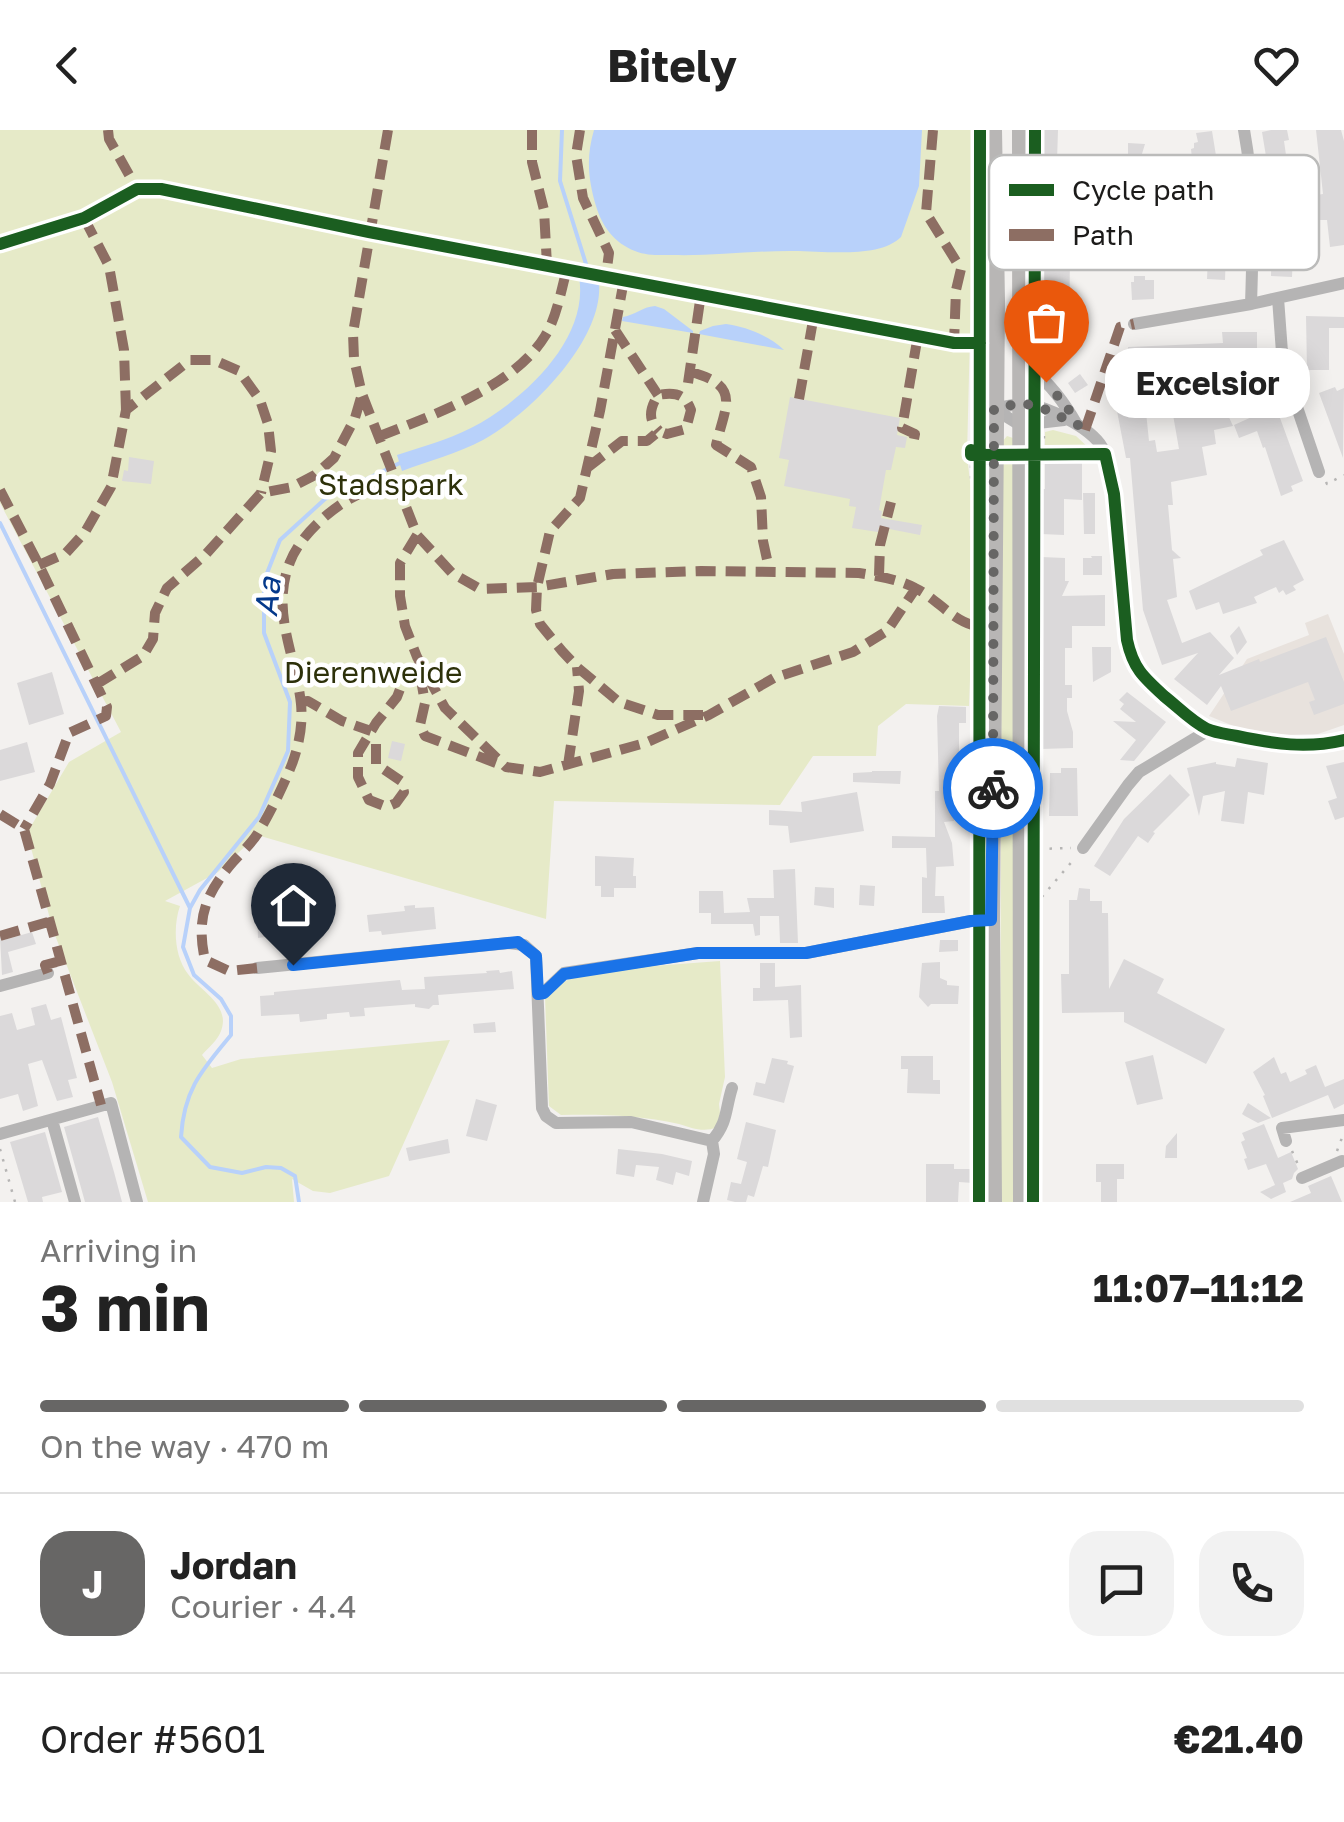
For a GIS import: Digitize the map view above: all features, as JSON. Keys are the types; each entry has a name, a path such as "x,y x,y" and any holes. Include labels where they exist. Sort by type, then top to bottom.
{"main road":[{"path":"993,130 993,155"},
{"path":"993,1202 995,270"},
{"path":"1021,270 1021,403 1028,424 1022,1202"}],"street":[{"path":"1244,130 1249,155"},
{"path":"1252,304 1253,270"},
{"path":"1134,324 1344,283"},
{"path":"1278,298 1282,366 1319,472"},
{"path":"1035,372 1069,410 1072,422"},
{"path":"994,409 1021,403 1040,407 1091,434 1102,447 1112,476 1130,656 1136,670 1209,730 1300,746 1344,740"},
{"path":"994,409 1028,424 1072,422"},
{"path":"1083,848 1140,772 1209,730"},
{"path":"538,994 564,974 698,953 806,953 991,920"},
{"path":"257,968 518,942 536,956 542,1108 546,1116 556,1123 631,1122 712,1142"},
{"path":"0,986 48,972"},
{"path":"703,1202 714,1154 712,1142 725,1123 732,1088"},
{"path":"0,1134 111,1103 137,1202"},
{"path":"52,1120 75,1202"},
{"path":"1286,1141 1282,1128 1344,1120"},
{"path":"1309,1175 1341,1162"}],"path":[{"path":"1028,424 1034,458"},
{"path":"1034,458 1044,438"},
{"path":"977,452 980,494"},
{"path":"1034,458 1060,454"},
{"path":"1034,830 1034,868"},
{"path":"1034,849 1083,848"},
{"path":"1033,909 1083,848"},
{"path":"1033,887 1033,909"},
{"path":"1341,1162 1344,1136"},
{"path":"1286,1141 1300,1168 1309,1175"},
{"path":"0,1148 15,1202"}],"shaded area":[{"path":"1328,614 1344,654 1344,725 1318,734 1286,735 1241,729 1209,716 1247,659 1309,635 1305,623"}],"green space":[{"name":"Stadspark","path":"0,130 975,130 967,456 971,490 969,706 906,704 878,726 876,756 813,756 780,805 554,801 546,919 257,835 218,872 165,901 180,906 176,941 183,967 222,1014 220,1034 202,1055 212,1068 241,1059 450,1040 389,1176 330,1193 313,1191 292,1179 294,1202 148,1202 112,1082 53,930 27,833 69,762 121,732 0,503"},
{"path":"1053,430 1076,436 1091,450 1045,450 1045,432"},
{"path":"1007,436 1014,442 1013,1202 1000,1202 1002,442"},
{"path":"720,961 725,1077 717,1127 703,1130 635,1117 561,1115 549,1106 545,996 587,971"}],"water":[{"path":"594,130 922,130 919,186 901,237 878,249 644,254 615,239 599,213 589,168"},
{"path":"579,277 592,277 599,283 590,328 577,351 542,394 483,440 402,471 397,455 453,436 491,417 548,366 574,323 580,300"},
{"path":"655,306 693,333 622,321 623,317"},
{"path":"726,324 758,333 784,350 699,334"}],"building":[{"path":"1042,130 1058,130 1057,155 1044,155"},
{"path":"1287,130 1286,155 1266,155 1262,132"},
{"path":"1316,130 1341,130 1344,245 1330,247 1327,220 1319,220 1319,195 1323,194"},
{"path":"1212,131 1216,155 1192,155 1191,149 1198,142 1196,133"},
{"path":"1128,143 1145,144 1142,155 1128,155"},
{"path":"1042,270 1070,270 1069,354 1040,354"},
{"path":"1207,270 1225,270 1225,280 1207,279"},
{"path":"1271,270 1292,270 1292,277 1271,276"},
{"path":"1134,276 1154,280 1154,299 1132,300"},
{"path":"1306,316 1344,317 1344,328 1329,328 1329,370 1307,370"},
{"path":"1222,332 1257,332 1257,349 1250,349 1250,356 1213,357 1213,369 1190,369 1190,365 1180,363 1129,365 1128,347 1223,343"},
{"path":"1245,371 1255,377 1259,388 1268,385 1303,481 1281,496 1257,431 1239,438 1234,425 1254,416 1246,395 1223,404 1233,426 1214,430 1216,444 1202,447 1207,475 1171,482 1173,505 1168,505 1172,550 1181,558 1173,559 1177,597 1167,600 1182,643 1210,632 1234,658 1219,675 1326,637 1344,682 1344,704 1314,715 1309,702 1315,700 1308,682 1231,711 1221,686 1207,705 1174,679 1198,653 1162,665 1143,610 1130,458 1126,458 1117,411 1137,407 1139,414 1146,412 1149,441 1155,440 1157,452 1179,449 1169,392 1233,390 1232,381 1239,381"},
{"path":"1080,374 1088,385 1075,393 1068,383"},
{"path":"1335,387 1337,391 1344,388 1343,458 1319,393"},
{"path":"790,397 900,418 897,435 907,437 905,448 896,447 891,470 886,470 879,510 881,518 922,525 920,535 879,527 878,532 852,528 856,507 849,506 850,499 784,486 789,460 779,458"},
{"path":"129,457 154,461 151,484 122,481"},
{"path":"1045,462 1082,463 1082,500 1064,499 1064,535 1041,534"},
{"path":"1083,493 1095,493 1095,534 1084,534"},
{"path":"1284,540 1304,580 1293,586 1296,590 1286,595 1276,587 1254,597 1257,603 1223,614 1219,602 1196,610 1189,591 1263,555 1260,550"},
{"path":"1102,556 1102,575 1083,575 1083,558"},
{"path":"1041,557 1065,558 1065,581 1069,581 1062,596 1105,595 1105,626 1072,626 1072,648 1065,648 1065,685 1072,685 1067,711 1073,748 1041,749"},
{"path":"1239,626 1247,642 1237,655 1230,636"},
{"path":"1092,647 1111,647 1111,672 1093,682"},
{"path":"52,672 64,714 29,725 17,683"},
{"path":"1127,692 1166,722 1134,761 1120,760 1136,740 1113,721 1136,722 1120,709 1124,704 1119,700"},
{"path":"939,706 966,707 966,723 959,723 959,792 964,792 964,807 960,807 960,814 954,814 954,821 944,822 952,843 954,866 936,867 935,896 944,896 945,913 922,913 926,848 892,848 892,836 935,837"},
{"path":"392,741 405,744 401,761 388,758"},
{"path":"27,742 35,772 0,781 0,750"},
{"path":"1237,758 1268,763 1264,795 1248,792 1244,824 1221,821 1225,791 1203,796 1199,816 1187,768 1216,762 1235,767"},
{"path":"1344,762 1344,817 1335,820 1328,801 1337,798 1326,766"},
{"path":"1061,768 1077,768 1078,816 1049,816 1050,773 1061,773"},
{"path":"901,771 900,784 853,782 853,773"},
{"path":"1170,774 1190,795 1153,832 1148,843 1138,836 1110,876 1094,866 1124,819"},
{"path":"857,792 864,831 790,843 788,826 769,825 769,810 802,812 801,802"},
{"path":"595,856 634,858 636,888 614,888 614,897 601,897 601,886 595,886"},
{"path":"795,869 798,943 780,943 779,916 760,916 760,935 755,936 753,924 711,924 711,913 699,913 699,891 723,891 724,913 750,912 747,898 774,898 773,870"},
{"path":"860,885 875,886 874,906 859,905"},
{"path":"815,887 834,888 834,908 814,905"},
{"path":"1079,888 1090,889 1090,901 1102,901 1102,913 1108,913 1109,989 1124,959 1164,979 1157,993 1225,1029 1206,1064 1124,1022 1124,1012 1062,1013 1061,974 1069,974 1069,900 1077,900"},
{"path":"315,901 319,939 307,940 302,923 280,924 281,935 258,938 257,911 261,906 278,903 278,912 300,910 300,902"},
{"path":"404,906 434,907 436,929 382,935 381,931 369,932 367,915 405,911"},
{"path":"32,932 36,944 8,952 13,972 2,975 0,937 4,940"},
{"path":"940,940 958,940 958,951 939,952"},
{"path":"940,962 940,978 947,985 959,986 958,1004 928,1007 919,997 922,963"},
{"path":"760,963 775,963 775,987 801,985 802,1037 790,1038 788,1000 753,1001 753,988 760,988"},
{"path":"512,971 514,989 438,995 439,1005 429,1009 415,1004 364,1008 365,1016 350,1017 349,1012 327,1014 327,1019 300,1022 299,1014 261,1016 260,996 274,992 400,980 402,990 425,989 424,977"},
{"path":"46,1004 51,1020 61,1017 77,1078 68,1080 73,1097 57,1101 42,1060 28,1064 38,1106 23,1111 18,1094 0,1099 0,1016 12,1013 17,1030 35,1025 31,1008"},
{"path":"495,1022 496,1032 474,1033 473,1024"},
{"path":"1153,1055 1163,1099 1137,1105 1125,1062"},
{"path":"901,1056 933,1056 933,1080 940,1080 940,1094 907,1093 908,1069 901,1069"},
{"path":"1274,1057 1281,1074 1286,1072 1290,1082 1316,1065 1325,1087 1344,1079 1344,1104 1334,1109 1328,1095 1272,1118 1253,1072"},
{"path":"772,1058 794,1066 784,1103 753,1095 756,1082 765,1084"},
{"path":"476,1099 497,1105 487,1141 466,1136"},
{"path":"1248,1103 1271,1118 1258,1123 1245,1116 1242,1114"},
{"path":"98,1117 122,1202 85,1202 64,1127"},
{"path":"746,1122 776,1130 768,1167 763,1166 754,1197 748,1195 746,1202 735,1202 727,1200 731,1182 741,1184 747,1162 737,1159"},
{"path":"1264,1124 1278,1158 1291,1152 1298,1169 1292,1179 1283,1183 1286,1192 1271,1199 1260,1192 1275,1185 1266,1164 1248,1170 1241,1142 1245,1140 1242,1133"},
{"path":"45,1132 62,1192 42,1197 43,1202 28,1202 10,1142"},
{"path":"1177,1133 1177,1158 1165,1158 1166,1146"},
{"path":"448,1139 450,1153 409,1161 406,1148"},
{"path":"618,1149 692,1161 689,1176 676,1172 673,1185 656,1180 659,1167 636,1165 634,1177 616,1174"},
{"path":"926,1164 973,1169 973,1183 959,1182 958,1202 926,1202"},
{"path":"1096,1164 1124,1164 1124,1179 1117,1179 1117,1202 1101,1202"},
{"path":"1331,1176 1342,1202 1290,1202 1311,1193 1308,1186"}],"waterway":[{"name":"Aa","path":"562,130 560,181 591,280"},
{"name":"Aa","path":"299,1202 295,1176 281,1168 242,1173 210,1167 181,1137 190,1093 231,1035 231,1016 221,999 194,975 183,947 190,908 259,817 288,751 290,702 264,633 264,581 280,540 325,499 402,462"},
{"path":"0,523 190,908"}],"marked path":[{"path":"108,130 109,139 137,189"},
{"path":"388,130 353,333 354,359 362,394 417,535 452,573 480,589 537,587 613,574 859,573 908,585 966,623 986,627"},
{"path":"532,130 532,162 544,210 547,265"},
{"path":"580,130 576,155 583,198 609,253 606,276"},
{"path":"933,130 926,213 961,269 956,290 954,343"},
{"path":"84,218 109,266 124,350 126,410"},
{"path":"380,436 471,397 514,370 549,329 567,269"},
{"path":"624,280 580,498 550,531 537,587 536,610 540,624 562,651 619,702 658,715 703,715"},
{"path":"688,383 701,294"},
{"path":"799,399 814,315"},
{"path":"1085,430 1120,327 1134,324"},
{"path":"615,330 658,395"},
{"path":"914,439 915,434 902,428 918,335"},
{"path":"39,565 66,553 85,532 111,487 126,410 190,360 214,360 239,371 260,400 271,451 261,493"},
{"path":"691,372 707,377 724,390 726,408 716,445 751,467 761,497 763,541 770,573"},
{"path":"97,684 143,656 153,639 155,613 167,588 206,554 261,493 292,487 315,475 334,458 355,418 362,394"},
{"path":"587,468 622,441 647,441 659,431 667,434 686,429 691,410 682,397 658,395 651,413 659,431"},
{"path":"257,968 229,971 205,960 203,919 209,896 267,817 298,742 301,704 283,616 290,562 306,536 338,506 396,481"},
{"path":"0,490 107,707 106,716 69,733 50,784 24,829"},
{"path":"879,576 880,545 891,502"},
{"path":"417,535 400,563 405,626 417,657 445,708 506,767 540,772 645,743 709,715 774,678 853,652 887,631 916,588"},
{"path":"376,744 376,764 401,781 404,792 387,807 369,800 358,777 358,753 397,697 407,671 419,667"},
{"path":"568,765 579,691 577,667"},
{"path":"420,674 425,703 420,725 425,736 496,763"},
{"path":"301,702 308,701 342,721 371,731"},
{"path":"0,814 24,829 101,1105"},
{"path":"0,936 48,922"},
{"path":"48,973 45,965 61,961"}],"cycle path":[{"path":"979,1202 980,130"},
{"path":"1035,130 1035,155"},
{"path":"0,244 84,218 137,189 161,189 954,343 980,343"},
{"path":"1033,1202 1035,270"},
{"path":"971,450 971,455 1105,454 1114,494 1127,640 1132,658 1145,677 1190,718 1210,730 1290,744 1344,740"}],"way so far":[{"path":"993,788 994,409 1021,403 1040,407 1078,425 1046,382"}],"place":[{"name":"Excelsior","path":"1046,382"}],"route":[{"path":"293,965 518,942 536,956 538,994 564,974 698,953 806,953 991,920 993,788"}],"park label":[{"name":"Dierenweide","path":"373,673"}]}
